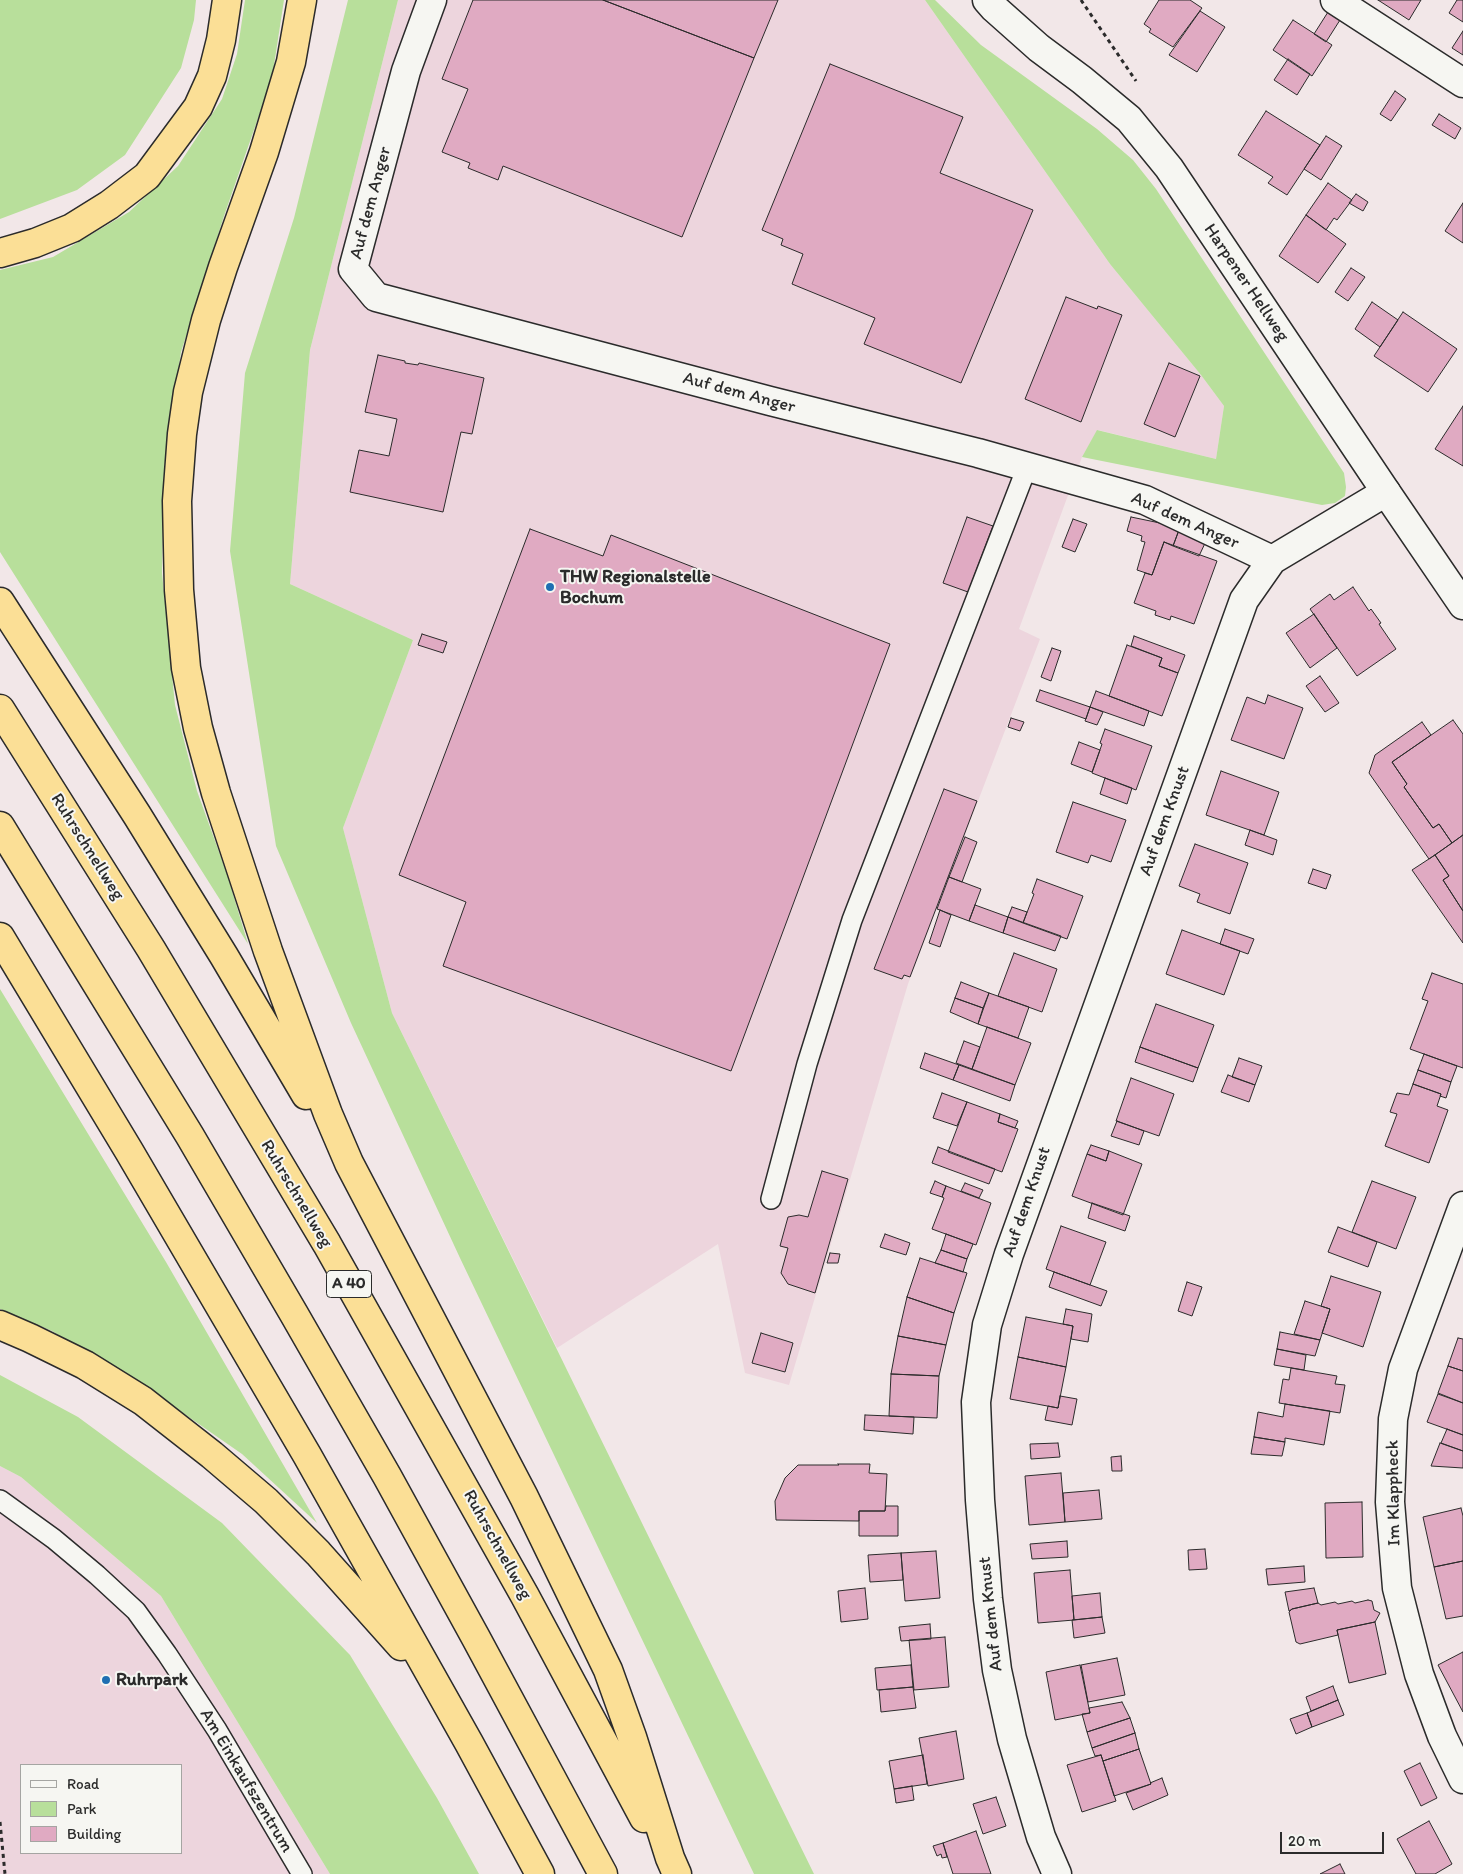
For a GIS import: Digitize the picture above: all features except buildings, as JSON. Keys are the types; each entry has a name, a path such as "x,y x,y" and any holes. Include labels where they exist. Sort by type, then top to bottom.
{"highway":[{"path":"0,252 35,243 72,228 109,205 147,176 198,108 212,76 219,49 227,0"},
{"path":"302,0 291,62 264,152 206,320 188,392 179,459 177,534 178,590 186,668 198,728 216,792 300,1042 342,1146 377,1217 524,1497 608,1670 632,1737 675,1874"},
{"path":"0,602 137,814 224,956 377,1217"},
{"name":"Ruhrschnellweg","path":"0,709 151,949 327,1244 525,1596 675,1874"},
{"path":"0,826 190,1136 298,1322 476,1638 603,1874"},
{"path":"0,937 129,1151 302,1446 469,1743 540,1874"},
{"path":"0,1325 85,1365 143,1401 266,1501 318,1553 405,1651 469,1743"}],"street":[{"name":"Auf dem Anger","path":"432,0 409,60 353,268 376,297 770,401 1027,466 1145,500 1272,560"},
{"name":"Harpener Hellweg","path":"987,0 1039,48 1082,80 1129,119 1170,168 1463,605"},
{"path":"1335,0 1463,83"},
{"path":"1272,560 1386,492"},
{"name":"Auf dem Knust","path":"1057,1874 1038,1828 1012,1739 996,1670 980,1500 976,1402 987,1325 1009,1254 1244,600 1272,560"},
{"name":"Im Klappheck","path":"1463,1206 1403,1369 1393,1419 1390,1502 1397,1588 1418,1674 1442,1736 1463,1779"}],"lane":[{"path":"770,1198 806,1064 852,920 1027,466"},
{"name":"Am Einkaufszentrum","path":"0,1500 54,1539 136,1611 168,1654 217,1730 302,1874"}],"path":[{"path":"0,1822 5,1874"}],"shaded area":[{"path":"398,0 925,0 1110,264 1224,406 1216,459 1098,430 1082,457 1019,629 1040,639 908,984 789,1385 745,1373 718,1244 557,1348 392,1013 343,828 413,640 290,584 310,350"},
{"name":"Ruhrpark","path":"0,1466 21,1477 161,1596 330,1874 0,1874"}],"green space":[{"path":"0,0 196,0 194,20 181,68 125,155 77,190 0,219"},
{"path":"245,0 284,0 272,78 224,216 181,352 164,469 162,573 175,705 197,791 227,874 248,944 0,552 0,270 53,257 129,212 178,166 222,99 237,54"},
{"path":"348,0 398,0 310,350 290,584 413,640 343,828 392,1013 814,1874 754,1874 460,1258 351,1023 276,846 230,551 245,373 294,218"},
{"path":"925,0 935,0 981,45 1097,129 1133,160 1156,189 1344,473 1345,496 1335,503 1322,505 1082,457 1097,430 1216,459 1224,406 1110,264"},
{"path":"0,989 166,1262 317,1523 242,1454 157,1395 52,1331 0,1309"},
{"path":"0,1375 78,1417 222,1523 350,1655 437,1798 479,1874 330,1874 161,1596 21,1477 0,1466"}],"place":[{"name":"THW Regionalstelle Bochum","path":"550,587"},
{"name":"Ruhrpark","path":"106,1680"}]}
